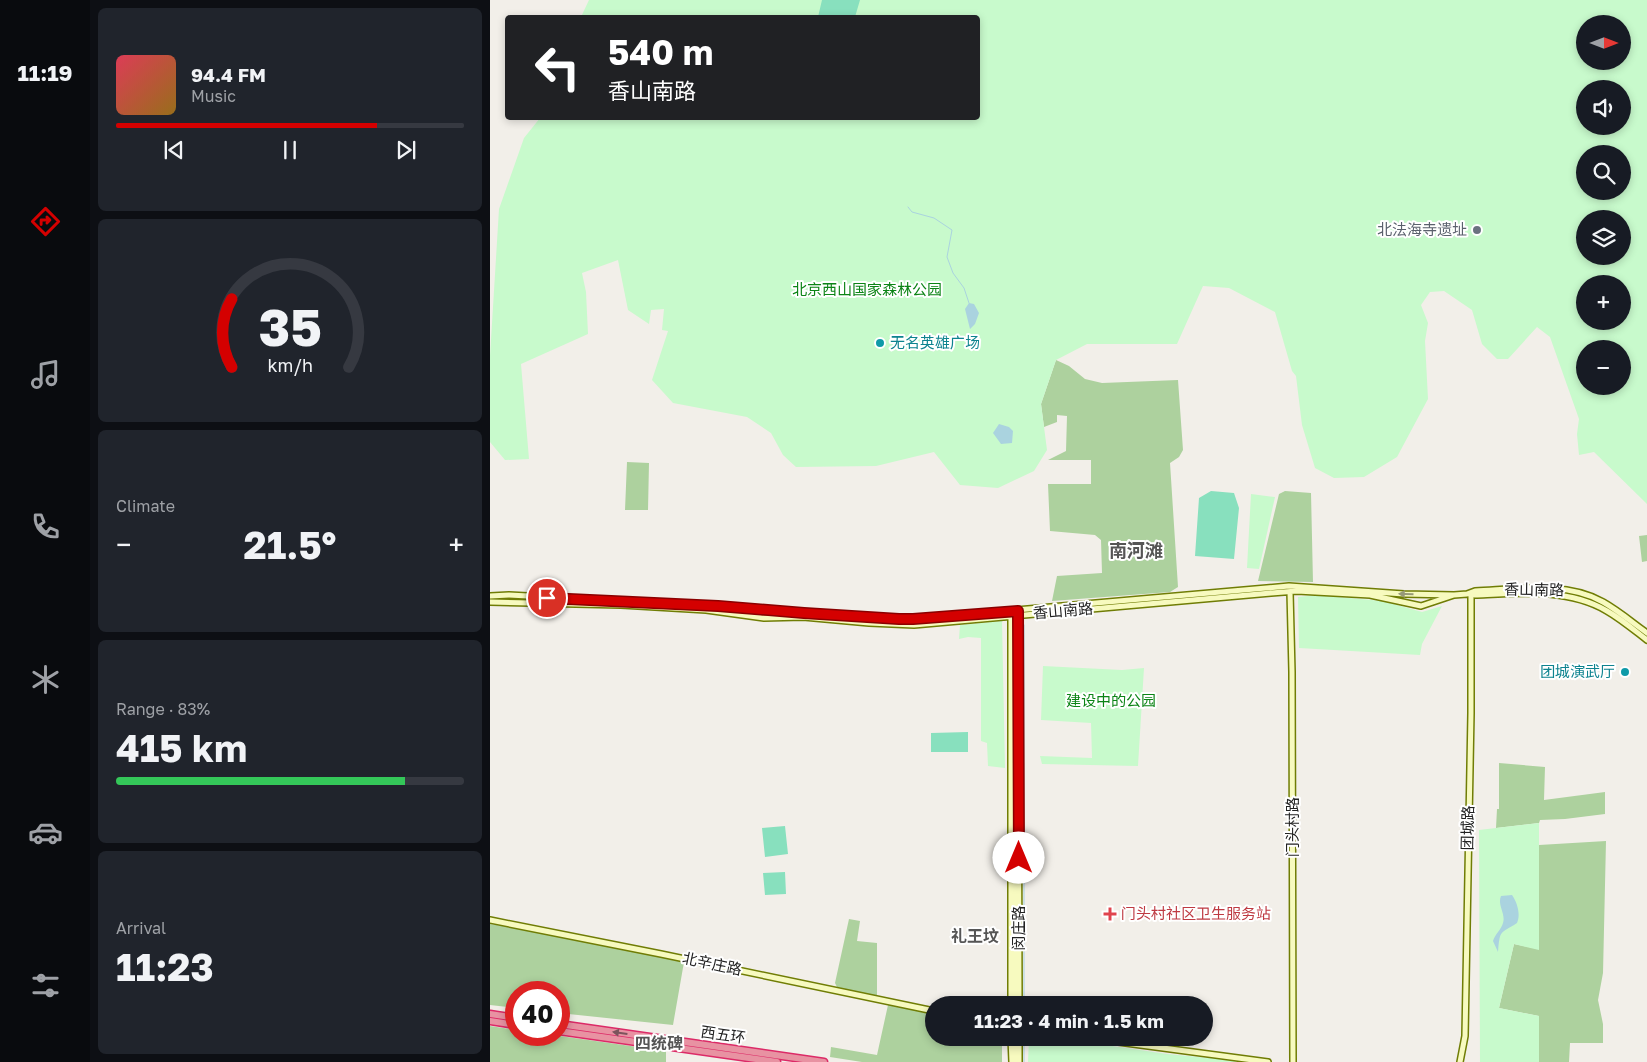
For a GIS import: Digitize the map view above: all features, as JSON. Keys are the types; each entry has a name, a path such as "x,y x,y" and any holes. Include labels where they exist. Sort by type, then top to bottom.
{"highway":[{"path":"490,1014 505,1016"},
{"path":"490,1021 505,1023"},
{"name":"西五环","path":"570,1026 824,1062"},
{"name":"西五环","path":"570,1033 777,1062"}],"street":[{"name":"香山南路","path":"490,602 621,605 706,610 764,618 804,617 914,625 1013,613 1289,586 1396,594 1454,595 1475,591 1517,588 1573,591 1602,601 1647,633"},
{"name":"香山南路","path":"490,596 710,605 869,618 913,619 1290,592 1370,595 1422,606 1454,595"},
{"name":"门头村路","path":"1290,592 1293,1062"},
{"name":"香山南路","path":"1471,593 1475,595 1549,594 1582,600 1607,611 1647,640"},
{"name":"团城路","path":"1460,1062 1464,1036 1471,713 1471,593"},
{"name":"闵庄路","path":"1012,996 1013,613"},
{"name":"闵庄路","path":"1013,613 1019,996"},
{"name":"北辛庄路","path":"490,920 925,1009"},
{"path":"1012,1046 1012,1062"},
{"path":"1019,1046 1019,1062"},
{"path":"1148,1046 1268,1062"}],"green space":[{"name":"北京西山国家森林公园","path":"589,0 1647,0 1647,504 1594,452 1579,455 1577,434 1579,419 1550,337 1537,327 1508,359 1497,359 1482,344 1472,310 1444,291 1430,292 1421,305 1428,323 1425,341 1428,399 1397,457 1364,477 1334,478 1315,468 1302,425 1296,376 1292,371 1275,312 1229,288 1203,286 1177,344 1087,344 1056,360 1041,404 1047,450 1034,471 998,488 960,485 934,452 876,466 796,467 783,455 771,433 747,417 673,403 652,380 668,331 662,330 664,309 651,310 649,324 628,310 618,260 582,273 586,292 588,334 521,364 529,459 505,460 490,442 490,356 499,209 524,138 538,120 980,120 980,15 582,15"},
{"path":"822,0 860,0 856,15 818,15"},
{"path":"1056,360 1069,366 1085,379 1102,383 1178,380 1183,450 1179,457 1170,463 1178,587 1170,592 1052,601 1057,576 1102,573 1101,540 1095,535 1050,531 1048,484 1091,484 1091,460 1048,460 1066,451 1067,416 1057,415 1057,422 1044,427 1041,404"},
{"path":"627,462 649,463 648,510 625,510"},
{"path":"1211,491 1234,493 1239,508 1234,559 1195,556 1199,498"},
{"path":"1285,491 1311,493 1313,582 1258,581 1279,494"},
{"path":"1251,494 1275,497 1259,569 1247,568"},
{"path":"1647,535 1647,561 1642,562 1639,536"},
{"path":"1316,595 1383,601 1422,612 1442,606 1422,644 1420,655 1299,648 1298,597"},
{"path":"1002,621 1005,768 988,766 987,743 981,741 981,638 968,637 959,639 960,625"},
{"name":"建设中的公园","path":"1043,666 1122,670 1144,668 1138,766 1042,764 1040,756 1092,758 1091,723 1041,720"},
{"path":"968,732 968,752 931,752 931,733"},
{"path":"1499,763 1545,767 1544,800 1605,792 1605,814 1540,820 1539,823 1496,828 1497,809 1499,809"},
{"path":"1539,823 1539,950 1514,944 1499,1008 1539,1016 1539,1062 1480,1062 1479,830"},
{"path":"785,826 788,854 765,857 762,828"},
{"path":"1606,841 1603,973 1598,1000 1603,1024 1603,1043 1570,1043 1569,1062 1539,1062 1539,1016 1499,1008 1514,944 1539,949 1539,845"},
{"path":"785,872 786,894 765,895 763,873"},
{"path":"849,919 860,921 857,941 877,943 877,997 837,987 835,983"},
{"path":"490,924 524,929 684,962 673,1025 570,1014 570,981 505,981 505,1007 490,1005"},
{"path":"888,1005 925,1012 925,1046 1002,1046 1002,1062 862,1062 830,1057 831,1047 877,1055"},
{"path":"490,1026 505,1028 505,1046 570,1046 570,1037 666,1051 666,1062 490,1062"},
{"path":"1029,1046 1112,1046 1167,1054 1253,1062 1028,1062"}],"water":[{"path":"969,303 974,304 979,313 975,324 970,329 965,309"},
{"path":"999,424 1009,427 1013,431 1012,443 1001,444 993,433"},
{"path":"1512,895 1518,908 1519,916 1517,923 1504,931 1500,936 1498,952 1493,941 1504,920 1500,899 1501,896"}],"waterway":[{"path":"908,207 912,212 934,218 952,230 947,257 953,273 964,288 969,303"},
{"path":"1024,625 1024,996"},
{"path":"1024,1046 1024,1062"}],"place":[{"name":"北法海寺遗址","path":"1477,230"},
{"name":"无名英雄广场","path":"880,343"},
{"name":"团城演武厅","path":"1625,672"},
{"name":"门头村社区卫生服务站","path":"1110,914"}],"district":[{"name":"南河滩","path":"1136,551"},
{"name":"礼王坟","path":"975,936"},
{"name":"四统碑","path":"659,1043"}],"route":[{"path":"547,598 621,600 899,619 1018,611 1019,858"}]}
